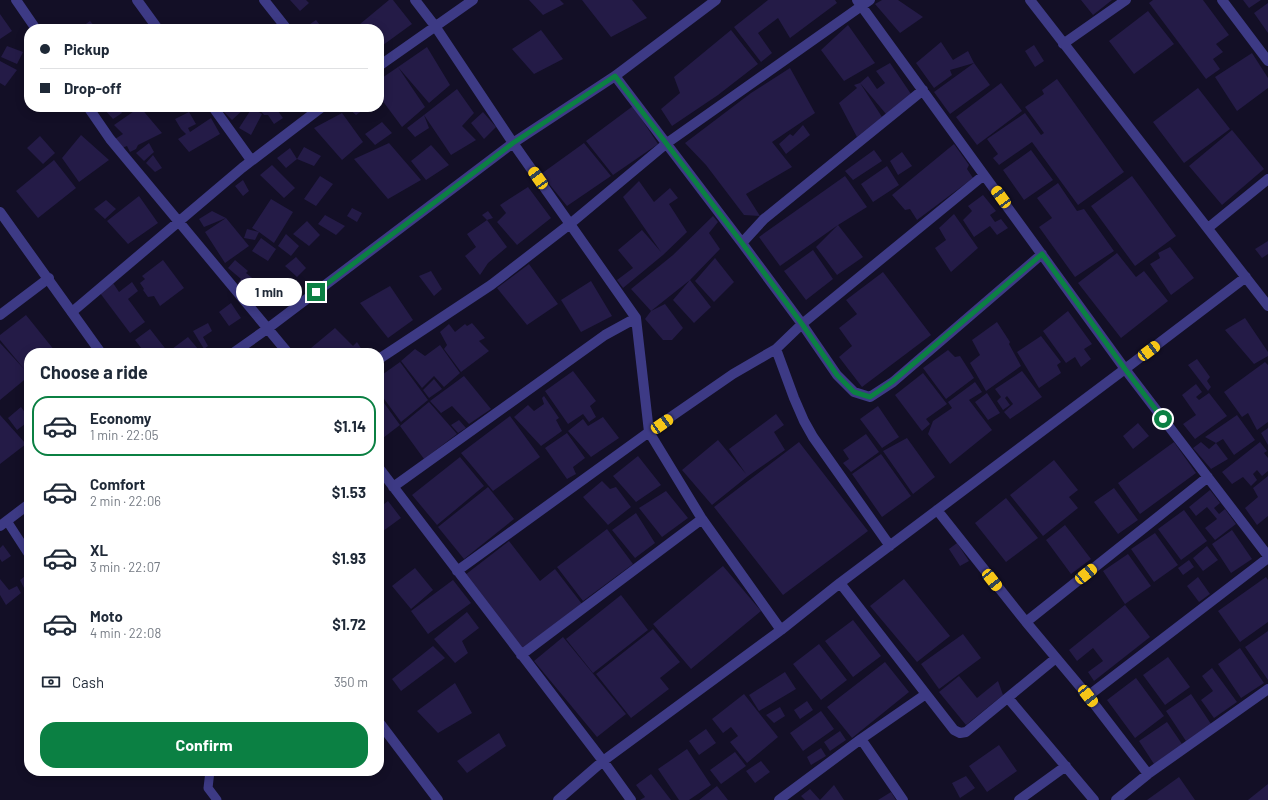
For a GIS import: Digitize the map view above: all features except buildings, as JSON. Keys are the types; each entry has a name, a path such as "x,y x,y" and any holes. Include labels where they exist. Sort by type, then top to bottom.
{"street":[{"path":"16,0 33,24"},
{"path":"137,0 154,24"},
{"path":"264,0 283,24"},
{"path":"415,0 435,26 513,143 636,318 649,432 702,519 781,630"},
{"path":"384,62 473,0"},
{"path":"240,348 513,143 615,76 716,0"},
{"path":"384,356 491,285 570,224 667,143 859,3 870,0"},
{"path":"1030,0 1268,306"},
{"path":"1064,44 1126,0"},
{"path":"1222,0 1268,61"},
{"path":"859,3 1125,369 1268,557 1088,696"},
{"path":"615,76 742,243 802,324 837,375 854,392 870,397 892,382 1042,254"},
{"path":"742,243 764,219 923,90"},
{"path":"91,112 110,139 284,348"},
{"path":"217,112 251,160"},
{"path":"72,312 251,160 315,112"},
{"path":"457,571 649,432 733,374 776,349 802,324 984,175"},
{"path":"1208,228 1268,179"},
{"path":"0,212 49,278 97,348"},
{"path":"558,800 603,761 781,630 1246,276"},
{"path":"0,315 49,278"},
{"path":"393,487 605,335 636,318"},
{"path":"776,349 804,421 813,437 890,546"},
{"path":"384,475 603,761 631,800"},
{"path":"1026,622 1208,477"},
{"path":"4,523 24,508"},
{"path":"937,510 1026,622 1088,696 1148,774"},
{"path":"521,655 702,519"},
{"path":"840,584 954,730 960,733 966,732 1056,658"},
{"path":"1116,800 1148,774 1268,689"},
{"path":"779,800 861,739 926,694"},
{"path":"1008,698 1094,800"},
{"path":"384,729 438,800"},
{"path":"861,739 903,800"},
{"path":"1019,800 1066,766"}],"lane":[{"path":"4,523 24,549"},
{"path":"209,776 208,788 217,800"}],"route":[{"path":"316,292 513,143 615,76 742,243 802,324 837,375 854,392 870,397 892,382 1042,254 1163,419"}]}
